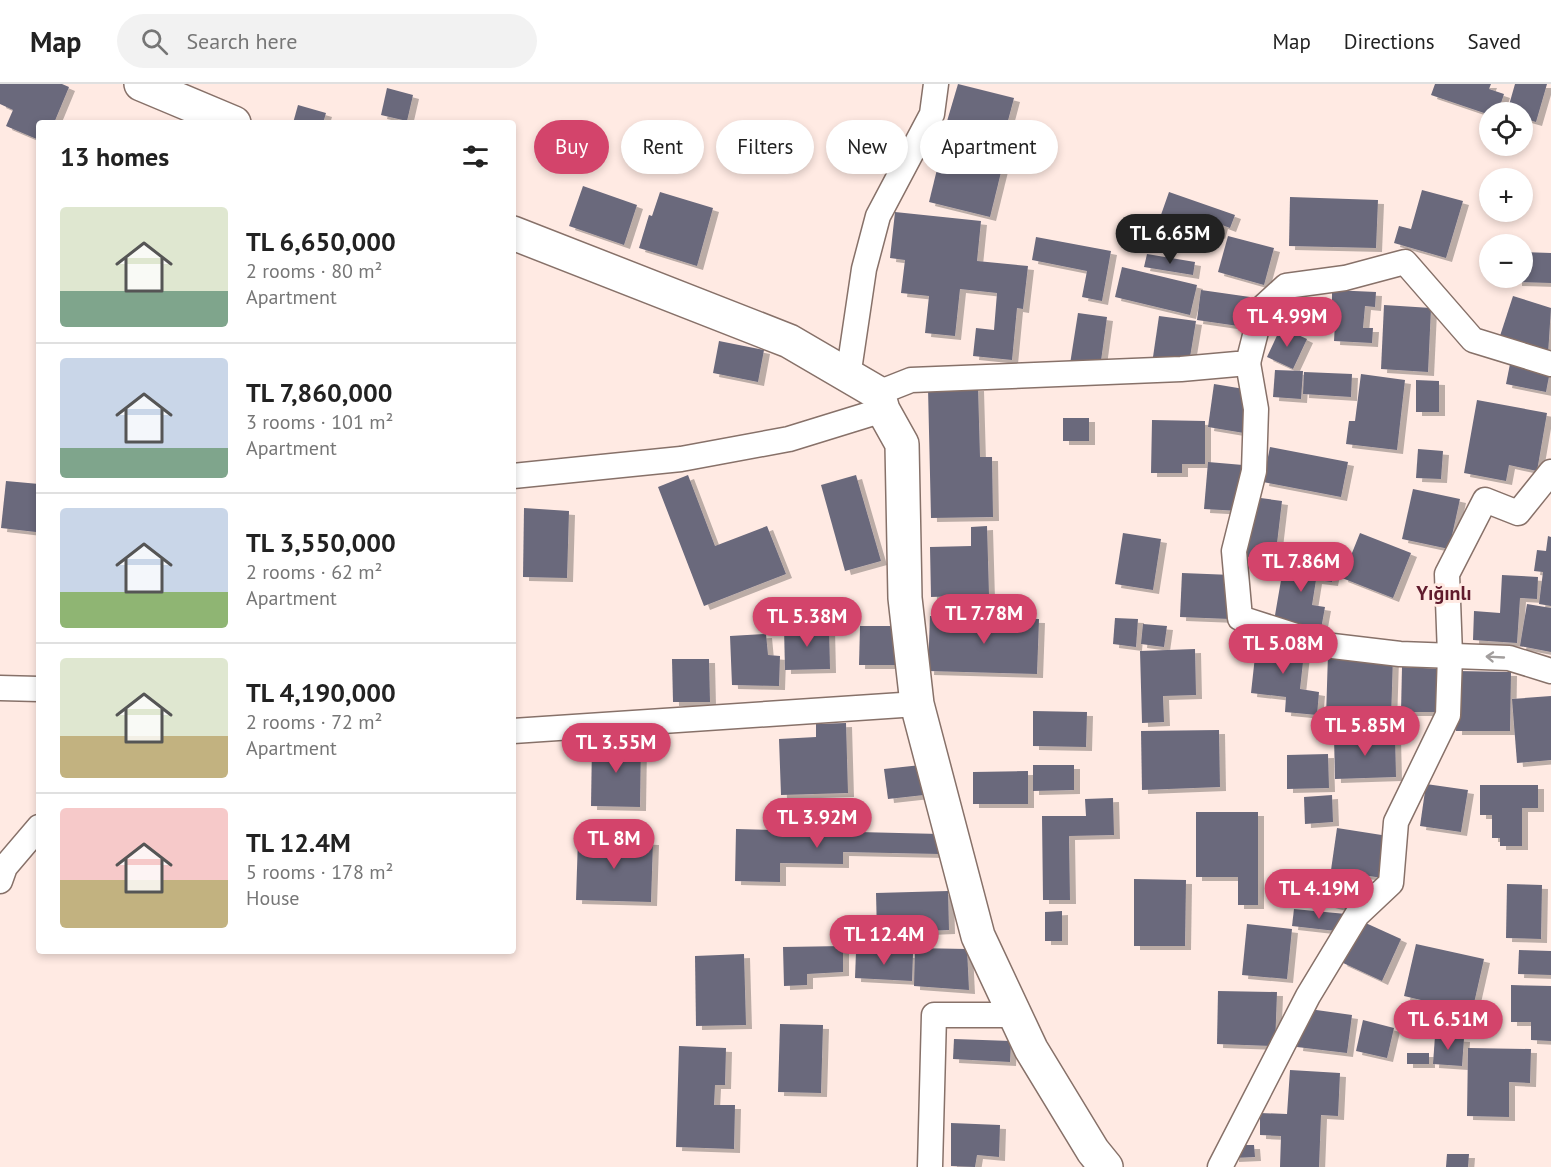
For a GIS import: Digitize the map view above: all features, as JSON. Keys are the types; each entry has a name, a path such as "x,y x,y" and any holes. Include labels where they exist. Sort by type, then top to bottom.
{"street":[{"path":"141,84 227,120"},
{"path":"848,377 864,269 878,216 932,114 936,84"},
{"path":"516,234 789,341 848,377 880,401 902,444 905,598 916,704 978,936 1030,1049 1093,1152 1107,1167"},
{"path":"1551,364 1473,340 1405,262 1345,278 1286,286 1263,308 1248,363 1256,408 1254,471 1234,551 1240,618 1324,645 1400,654 1509,658 1551,671"},
{"path":"516,476 681,459 789,439 880,401 911,380 1169,370 1248,363"},
{"path":"1220,1167 1320,976 1357,915 1391,883 1396,822 1448,715 1450,655 1447,574 1485,500 1518,513 1551,472"},
{"path":"0,688 36,689"},
{"path":"516,731 916,704"},
{"path":"0,881 5,867 36,831"},
{"path":"930,1167 934,1016 1015,1015"}],"building":[{"path":"0,84 62,84 69,87 55,120 36,120 36,139 6,126 13,110 0,104"},
{"path":"958,84 1014,98 1008,120 947,120"},
{"path":"1435,84 1491,84 1489,89 1504,94 1501,102 1479,102 1479,111 1431,95"},
{"path":"1515,84 1547,84 1536,122 1533,121 1533,102 1510,102"},
{"path":"387,88 413,95 407,120 381,115"},
{"path":"298,105 326,113 324,120 294,120"},
{"path":"936,174 1001,174 990,217 929,202"},
{"path":"583,186 637,205 624,245 569,226"},
{"path":"1422,190 1463,201 1446,258 1394,243 1399,226 1411,229"},
{"path":"660,192 713,208 697,266 639,248 649,215 652,216"},
{"path":"1169,192 1235,215 1230,228 1222,225 1219,235 1206,230 1200,244 1156,229"},
{"path":"1290,197 1378,200 1376,248 1289,246"},
{"path":"895,212 981,221 977,261 1028,266 1023,309 1017,308 1012,360 973,356 976,328 994,330 997,293 960,289 955,336 925,333 929,296 901,293 905,260 890,258"},
{"path":"1228,236 1274,248 1264,285 1218,272"},
{"path":"1036,237 1111,251 1102,301 1082,297 1087,271 1032,260"},
{"path":"1533,252 1551,253 1551,283 1533,282"},
{"path":"1147,254 1195,262 1193,275 1144,267"},
{"path":"1122,267 1197,285 1190,315 1115,297"},
{"path":"1201,290 1250,297 1245,327 1197,320"},
{"path":"1332,290 1376,292 1375,307 1365,306 1363,328 1373,328 1372,343 1334,341 1335,322 1321,321 1321,308 1332,309"},
{"path":"1513,296 1551,308 1548,354 1499,339"},
{"path":"1384,305 1431,308 1428,372 1381,369"},
{"path":"1078,313 1107,317 1100,368 1070,364"},
{"path":"1159,316 1196,321 1189,363 1153,357"},
{"path":"1281,327 1307,339 1293,369 1267,357"},
{"path":"719,341 764,350 758,382 713,373"},
{"path":"1510,364 1550,371 1546,392 1506,384"},
{"path":"1275,370 1303,371 1301,399 1273,397"},
{"path":"1304,372 1352,374 1351,397 1303,394"},
{"path":"1361,374 1405,380 1397,450 1346,444 1349,421 1355,421"},
{"path":"1416,380 1439,381 1439,412 1416,412"},
{"path":"1214,384 1250,390 1244,433 1208,427"},
{"path":"978,387 980,457 992,457 993,517 931,518 928,388"},
{"path":"1477,400 1547,413 1537,471 1509,465 1506,481 1464,473"},
{"path":"1063,418 1089,418 1089,441 1063,441"},
{"path":"1152,420 1205,421 1205,464 1182,464 1182,473 1151,473"},
{"path":"1270,447 1348,462 1341,497 1263,482"},
{"path":"1418,449 1443,451 1441,479 1416,478"},
{"path":"1208,462 1243,465 1240,511 1204,509"},
{"path":"688,475 715,546 767,526 786,574 704,606 658,487"},
{"path":"856,475 881,561 845,571 821,485"},
{"path":"6,481 36,484 36,532 1,528"},
{"path":"1413,489 1460,499 1449,549 1402,539"},
{"path":"1253,497 1282,501 1275,560 1246,557"},
{"path":"524,508 569,511 567,578 523,577"},
{"path":"987,526 989,595 931,597 930,547 971,546 971,527"},
{"path":"1123,533 1161,539 1153,590 1115,584"},
{"path":"1360,533 1411,553 1393,598 1342,578"},
{"path":"1548,536 1551,537 1551,606 1539,604 1543,572 1534,571 1537,550 1546,551"},
{"path":"1285,557 1335,566 1332,582 1316,580 1312,605 1325,607 1321,629 1274,621"},
{"path":"1182,573 1232,575 1230,619 1180,617"},
{"path":"1502,575 1538,577 1537,599 1520,598 1517,643 1473,640 1474,611 1500,613"},
{"path":"1527,604 1551,608 1551,652 1520,646"},
{"path":"930,616 1039,619 1037,674 928,671"},
{"path":"1115,618 1138,619 1136,647 1113,644"},
{"path":"1143,624 1167,626 1164,647 1141,644"},
{"path":"829,626 830,669 785,670 784,627"},
{"path":"860,626 896,626 896,665 859,665"},
{"path":"766,634 768,655 780,656 779,686 732,685 730,636"},
{"path":"1257,638 1305,644 1300,689 1319,692 1317,715 1285,712 1286,697 1251,693"},
{"path":"1195,649 1196,695 1163,696 1164,722 1142,723 1140,651"},
{"path":"1328,654 1393,656 1391,719 1326,717"},
{"path":"672,659 709,659 710,702 673,702"},
{"path":"1402,667 1444,669 1442,712 1401,712"},
{"path":"1457,671 1511,672 1510,731 1456,731"},
{"path":"1551,696 1551,760 1517,763 1512,699"},
{"path":"1033,711 1087,712 1086,747 1033,746"},
{"path":"846,723 848,793 781,795 779,739 816,737 816,724"},
{"path":"1219,730 1220,787 1142,790 1141,731"},
{"path":"1395,735 1396,777 1335,779 1334,737"},
{"path":"592,742 641,742 640,807 591,806"},
{"path":"1328,754 1329,788 1287,789 1287,755"},
{"path":"921,765 924,795 888,799 884,769"},
{"path":"1033,765 1074,765 1074,790 1033,791"},
{"path":"1028,771 1028,804 973,804 973,772"},
{"path":"1426,784 1468,790 1461,832 1420,826"},
{"path":"1480,785 1538,785 1538,808 1522,808 1522,846 1500,846 1500,838 1492,838 1492,815 1480,815"},
{"path":"1332,795 1333,822 1305,824 1304,797"},
{"path":"1113,798 1114,835 1069,836 1070,900 1043,900 1042,816 1086,816 1085,799"},
{"path":"1196,812 1258,812 1258,905 1238,905 1238,877 1196,877"},
{"path":"1337,828 1388,836 1382,878 1331,870"},
{"path":"736,829 940,834 940,854 843,852 843,864 780,863 780,882 735,881"},
{"path":"578,838 653,841 651,902 576,900"},
{"path":"1317,876 1364,889 1358,912 1311,899"},
{"path":"1134,879 1186,880 1185,946 1134,946"},
{"path":"1507,884 1542,885 1541,939 1506,938"},
{"path":"948,891 949,930 877,933 876,893"},
{"path":"1294,909 1346,914 1345,932 1292,926"},
{"path":"1062,911 1062,941 1045,941 1045,912"},
{"path":"1359,920 1401,939 1382,981 1341,962"},
{"path":"1247,924 1292,929 1287,979 1242,975"},
{"path":"1416,944 1484,959 1472,1012 1404,996"},
{"path":"843,946 843,972 807,974 807,985 784,986 783,947"},
{"path":"915,948 967,949 969,990 914,986"},
{"path":"1519,950 1551,951 1551,975 1518,974"},
{"path":"856,952 913,954 912,981 855,978"},
{"path":"744,954 746,1025 696,1026 695,956"},
{"path":"1511,985 1551,986 1551,1041 1531,1040 1531,1022 1511,1022"},
{"path":"1218,991 1277,992 1275,1046 1217,1044"},
{"path":"1302,1008 1352,1015 1347,1053 1297,1047"},
{"path":"1363,1020 1394,1028 1387,1058 1356,1051"},
{"path":"780,1024 823,1025 821,1093 778,1092"},
{"path":"1435,1036 1464,1038 1462,1066 1433,1064"},
{"path":"954,1039 1011,1041 1010,1062 953,1059"},
{"path":"679,1046 726,1048 725,1085 715,1085 714,1105 735,1105 734,1149 676,1147"},
{"path":"1468,1048 1531,1049 1530,1083 1509,1082 1509,1117 1467,1116"},
{"path":"1407,1053 1429,1053 1429,1064 1407,1064"},
{"path":"1290,1070 1340,1073 1338,1116 1321,1115 1319,1167 1280,1167 1281,1136 1260,1135 1260,1113 1287,1114"},
{"path":"951,1123 1000,1125 999,1157 977,1155 975,1167 951,1166"},
{"path":"1233,1145 1254,1145 1255,1157 1233,1158"},
{"path":"1447,1154 1469,1154 1468,1167 1446,1167"}],"district":[{"name":"Yığınlı","path":"1444,593"}]}
